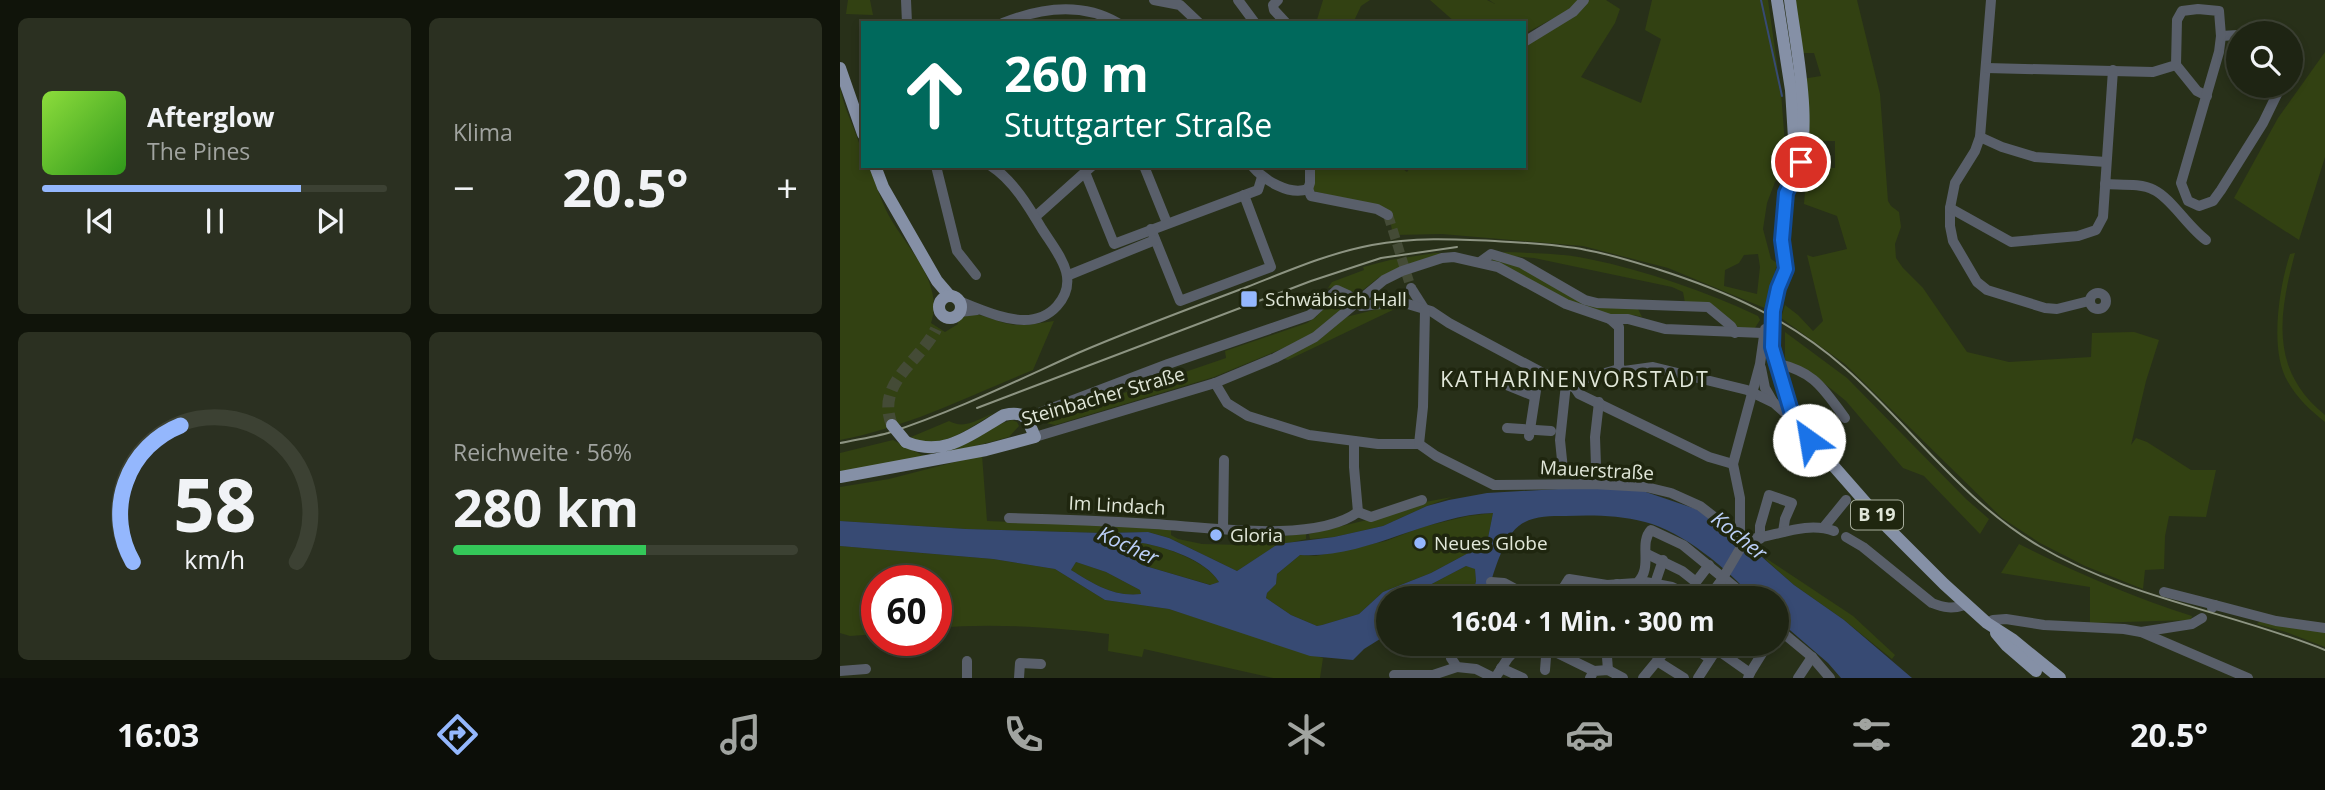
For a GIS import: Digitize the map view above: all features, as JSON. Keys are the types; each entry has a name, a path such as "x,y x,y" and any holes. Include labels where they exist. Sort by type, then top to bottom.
{"main road":[{"name":"B 19","path":"1777,0 1791,90 1794,138 1782,240 1786,269 1773,311 1772,347 1794,421 1888,528 1965,605 2060,678"},
{"name":"B 19","path":"1786,193 1801,162 1803,134 1798,56 1790,0"},
{"path":"840,68 861,128"},
{"path":"876,168 883,187 937,281 953,302 956,317 941,322 939,307 953,302"},
{"path":"891,425 906,442 920,448 933,449 949,446 1004,415 1013,413 1026,418 1035,437"},
{"name":"Steinbacher Straße","path":"840,477 986,450 1035,437"},
{"name":"B 19","path":"1990,625 2007,646 2046,678"}],"street":[{"path":"906,0 907,21"},
{"path":"1154,0 1180,5 1197,21"},
{"path":"1238,0 1254,21"},
{"path":"1278,0 1273,5 1274,10 1284,21"},
{"path":"1526,41 1573,12 1584,0"},
{"path":"1991,0 1980,137 1975,151 1955,183 1950,208 1953,241 1981,287 2050,309 2089,301"},
{"path":"1008,21 1020,16 1089,5 1115,21"},
{"path":"2207,96 2197,91 2176,65 2177,20 2182,11 2219,11 2220,52 2207,96 2181,183 2184,197 2199,206 2213,201 2221,190 2263,123 2275,98"},
{"path":"2221,36 2226,36"},
{"path":"1987,68 2153,72 2176,65"},
{"path":"1950,208 2006,241 2078,236 2096,230 2101,225 2113,70"},
{"path":"1980,137 2035,157 2106,162"},
{"path":"936,168 957,251 976,275"},
{"path":"953,302 1023,320 1040,318 1053,311 1068,289 1069,275 1065,265 1035,217 1006,178 994,168"},
{"path":"1145,168 1167,223"},
{"path":"1254,168 1269,182 1299,191 1308,189"},
{"path":"1310,168 1308,189 1311,196 1377,209 1388,215"},
{"path":"1035,217 1089,169 1114,244 1258,190 1262,177"},
{"path":"2105,184 2147,187 2156,191 2206,240"},
{"path":"1151,229 1180,302 1271,267 1244,195"},
{"path":"1069,275 1155,240"},
{"path":"1480,262 1491,254 1521,263 1578,296 1597,303 1708,307 1731,326 1735,333"},
{"name":"Steinbacher Straße","path":"1035,437 1215,383 1275,358 1315,337 1384,280 1428,261 1454,257 1480,262"},
{"path":"1480,262 1498,267 1566,304 1610,319 1628,319 1665,329 1763,333"},
{"path":"1215,383 1227,403 1248,416 1295,432 1378,444 1419,444 1423,407 1425,310 1411,288"},
{"path":"1026,418 1157,368 1310,315 1336,290 1348,295 1361,306 1401,302 1431,311 1571,386 1579,394 1709,457 1733,464"},
{"path":"1717,586 1743,539 1740,498 1733,464 1760,365 1763,333 1773,311"},
{"path":"1610,319 1619,327"},
{"path":"1619,369 1619,327 1628,319"},
{"path":"1772,347 1760,365 1765,388 1774,403"},
{"path":"1775,363 1793,367 1816,380 1846,418"},
{"path":"1563,470 1560,440 1571,386 1585,378 1605,375 1619,369 1624,371 1653,367 1753,392 1774,403 1794,421"},
{"path":"1529,433 1539,371"},
{"path":"1507,385 1534,396"},
{"path":"1596,466 1595,437 1599,402"},
{"path":"1507,428 1529,433 1551,431"},
{"path":"1354,441 1358,512"},
{"name":"Mauerstraße","path":"1419,444 1482,480 1496,485 1546,483 1646,487 1671,493 1700,506 1743,539"},
{"path":"1223,529 1224,460"},
{"path":"1760,539 1760,526 1769,495 1792,503 1783,532"},
{"name":"Im Lindach","path":"1009,519 1083,520 1241,531 1306,528 1351,517 1358,512 1371,517 1422,500"},
{"path":"1743,539 1760,539 1798,530 1829,529 1846,500"},
{"path":"1640,581 1645,574 1646,536 1649,531 1655,531 1683,545 1734,586"},
{"path":"1846,537 1863,547 1932,603 1944,608 1965,605"},
{"path":"1647,554 1663,560 1696,582"},
{"path":"1655,586 1663,560"},
{"path":"1694,586 1709,565"},
{"path":"1565,586 1569,579 1612,584 1640,581 1663,586"},
{"path":"1491,582 1510,586"},
{"path":"1720,582 1724,586"},
{"path":"2164,592 2276,621 2325,628"},
{"path":"2141,632 2192,624 2202,618"},
{"path":"1990,625 1993,620 2006,619 2141,632 2248,678"},
{"path":"1789,638 1812,657 1830,678"},
{"path":"1451,656 1461,667 1494,678 1511,656"},
{"path":"1545,670 1548,656"},
{"path":"1566,656 1592,674 1608,670 1623,678"},
{"path":"1607,656 1608,670"},
{"path":"1643,678 1661,656"},
{"path":"1706,656 1710,659"},
{"path":"1698,678 1712,656"},
{"path":"1728,656 1749,676 1761,656"},
{"path":"1798,678 1812,657"},
{"path":"967,661 967,678"},
{"path":"1657,661 1684,678"},
{"path":"1019,678 1020,663 1041,664"},
{"path":"1394,675 1433,675 1461,667"},
{"path":"1501,668 1523,678"},
{"path":"842,678 840,671 866,669"}],"green space":[{"path":"848,0 870,0 873,15 846,14"},
{"path":"1323,0 1370,0 1361,6 1354,21 1317,21"},
{"path":"1430,0 1487,0 1495,4 1489,0 1579,0 1571,9 1526,33 1526,21 1454,21"},
{"path":"1589,0 1606,0 1620,9 1615,23 1581,77 1641,103 1661,39 1645,30 1652,0 1768,0 1781,92 1785,145 1780,176 1767,203 1763,229 1771,259 1777,263 1767,309 1668,268 1583,246 1442,234 1393,235 1389,215 1376,206 1313,191 1313,168 1402,168 1407,172 1410,168 1526,168 1526,43","holes":["1758,254 1760,267 1757,294 1724,286 1725,270 1739,263 1744,255"]},
{"path":"1793,0 1857,0 1880,94 1888,201 1899,212 1901,227 1895,244 1896,258 1923,288 1967,352 2009,362 2091,357 2092,333 2134,332 2159,340 2131,445 2136,438 2191,470 2216,470 2206,517 2169,516 2165,536 2164,569 2145,570 2143,589 2085,566 2040,543 2002,518 1845,364 1781,318 1785,305 1813,331 1823,321 1807,255 1813,257 1847,249 1837,216 1804,204 1807,166 1835,168 1835,141 1808,141 1802,79 1821,76 1814,53 1799,53"},
{"path":"2325,52 2325,157 2299,240 2234,198 2278,118 2292,98 2303,98 2303,83"},
{"path":"840,86 860,146 861,168 870,168 888,215 916,256 929,282 934,309 931,323 945,332 958,324 957,321 970,315 1015,325 1054,321 1033,370 915,419 840,440"},
{"path":"1503,252 1568,256 1632,269 1717,298 1758,316 1760,320 1753,331 1737,332 1725,317 1685,303 1683,292 1672,287 1534,258 1511,256"},
{"path":"1435,253 1462,253 1398,269 1378,278 1360,291 1328,288 1332,282 1364,270 1363,267"},
{"path":"2295,253 2285,298 2283,340 2294,379 2307,398 2325,415 2325,422 2292,388 2282,369 2279,354 2277,337 2282,284 2290,254"},
{"path":"1491,255 1535,272 1577,299 1638,309 1642,317 1607,316 1586,310 1488,258"},
{"path":"1334,297 1344,298 1344,307 1312,334 1279,350 1214,377 1055,425 1042,422 1042,417 1059,415 1113,394 1115,396 1226,358 1225,351 1307,323"},
{"path":"1382,308 1397,308 1288,360 1282,358 1319,340 1346,317"},
{"path":"1785,332 1847,378 1989,519 1980,534 1924,476 1903,468 1846,401 1825,384 1785,360"},
{"path":"994,413 965,431 943,440 921,441 911,437 949,421 966,424"},
{"path":"1012,420 1019,426 1009,437 938,456 840,472 840,453 893,440 922,455 936,455"},
{"path":"982,455 987,521 1171,528 1171,535 1178,539 1202,544 1263,543 1272,537 1306,534 1306,539 1276,546 1237,571 1169,538 1148,532 966,529 840,521 840,487 889,479"},
{"path":"1452,497 1383,526 1334,537 1310,539 1309,534"},
{"path":"1493,513 1487,543 1431,573 1398,586 1376,586 1376,598 1359,614 1317,626 1291,615 1266,598 1276,584 1277,574 1300,555 1316,556 1386,541 1422,527"},
{"path":"1142,543 1195,561 1219,582 1211,585 1142,565 1120,550"},
{"path":"2019,544 2104,583 2192,616 2191,620 2090,623 2090,587 2001,573"},
{"path":"840,546 993,559 1055,569 1105,600 1169,609 1323,658 1320,678 1273,678 1144,649 1142,657 1108,651 1109,634 1023,626 952,627 952,565 861,565 861,635 840,633"},
{"path":"1767,559 1853,616 1895,655 1892,659 1844,620 1794,585"},
{"path":"1076,562 1106,572 1140,590 1141,594 1121,593 1096,585 1071,570"},
{"path":"1466,566 1475,568 1475,586 1428,586"},
{"path":"2261,620 2325,631 2325,647 2257,624"}],"water":[{"name":"Kocher","path":"1576,488 1640,490 1696,509 1844,620 1912,678 1841,678 1789,629 1789,586 1741,586 1704,553 1674,534 1645,522 1625,518 1550,516 1523,523 1512,533 1504,548 1490,586 1475,586 1475,569 1466,566 1428,586 1398,586 1431,573 1487,543 1493,513 1444,521 1349,550 1300,555 1277,574 1276,584 1266,598 1291,615 1317,626 1359,614 1376,598 1376,642 1353,660 1310,656 1169,609 1105,600 1055,569 993,559 840,546 840,521 966,529 1148,532 1169,538 1237,571 1278,544 1334,537 1383,526 1427,506 1487,493","holes":["1142,543 1195,561 1219,582 1210,585 1142,565 1121,550","1076,562 1106,572 1140,590 1141,594 1121,593 1096,585 1071,570"]}],"waterway":[{"path":"1761,0 1782,96"}],"tunnel":[{"path":"1388,215 1411,288"},
{"path":"892,425 888,410 894,385 936,329"}],"railway":[{"path":"840,443 888,433 936,416 1120,336 1293,269 1356,248 1387,242 1434,239 1563,246 1622,258 1657,269 1732,297 1780,321 1845,368 1961,485 2011,528 2039,546 2073,564 2143,592 2325,650"},
{"path":"977,408 1311,281 1381,258 1457,247"}],"place":[{"name":"Schwäbisch Hall","path":"1249,299"},
{"name":"Gloria","path":"1216,535"},
{"name":"Neues Globe","path":"1420,543"}],"district":[{"name":"KATHARINENVORSTADT","path":"1575,380"}],"route":[{"path":"1801,162 1786,193 1782,240 1786,269 1773,311 1772,347 1795,424 1809,440"}]}
